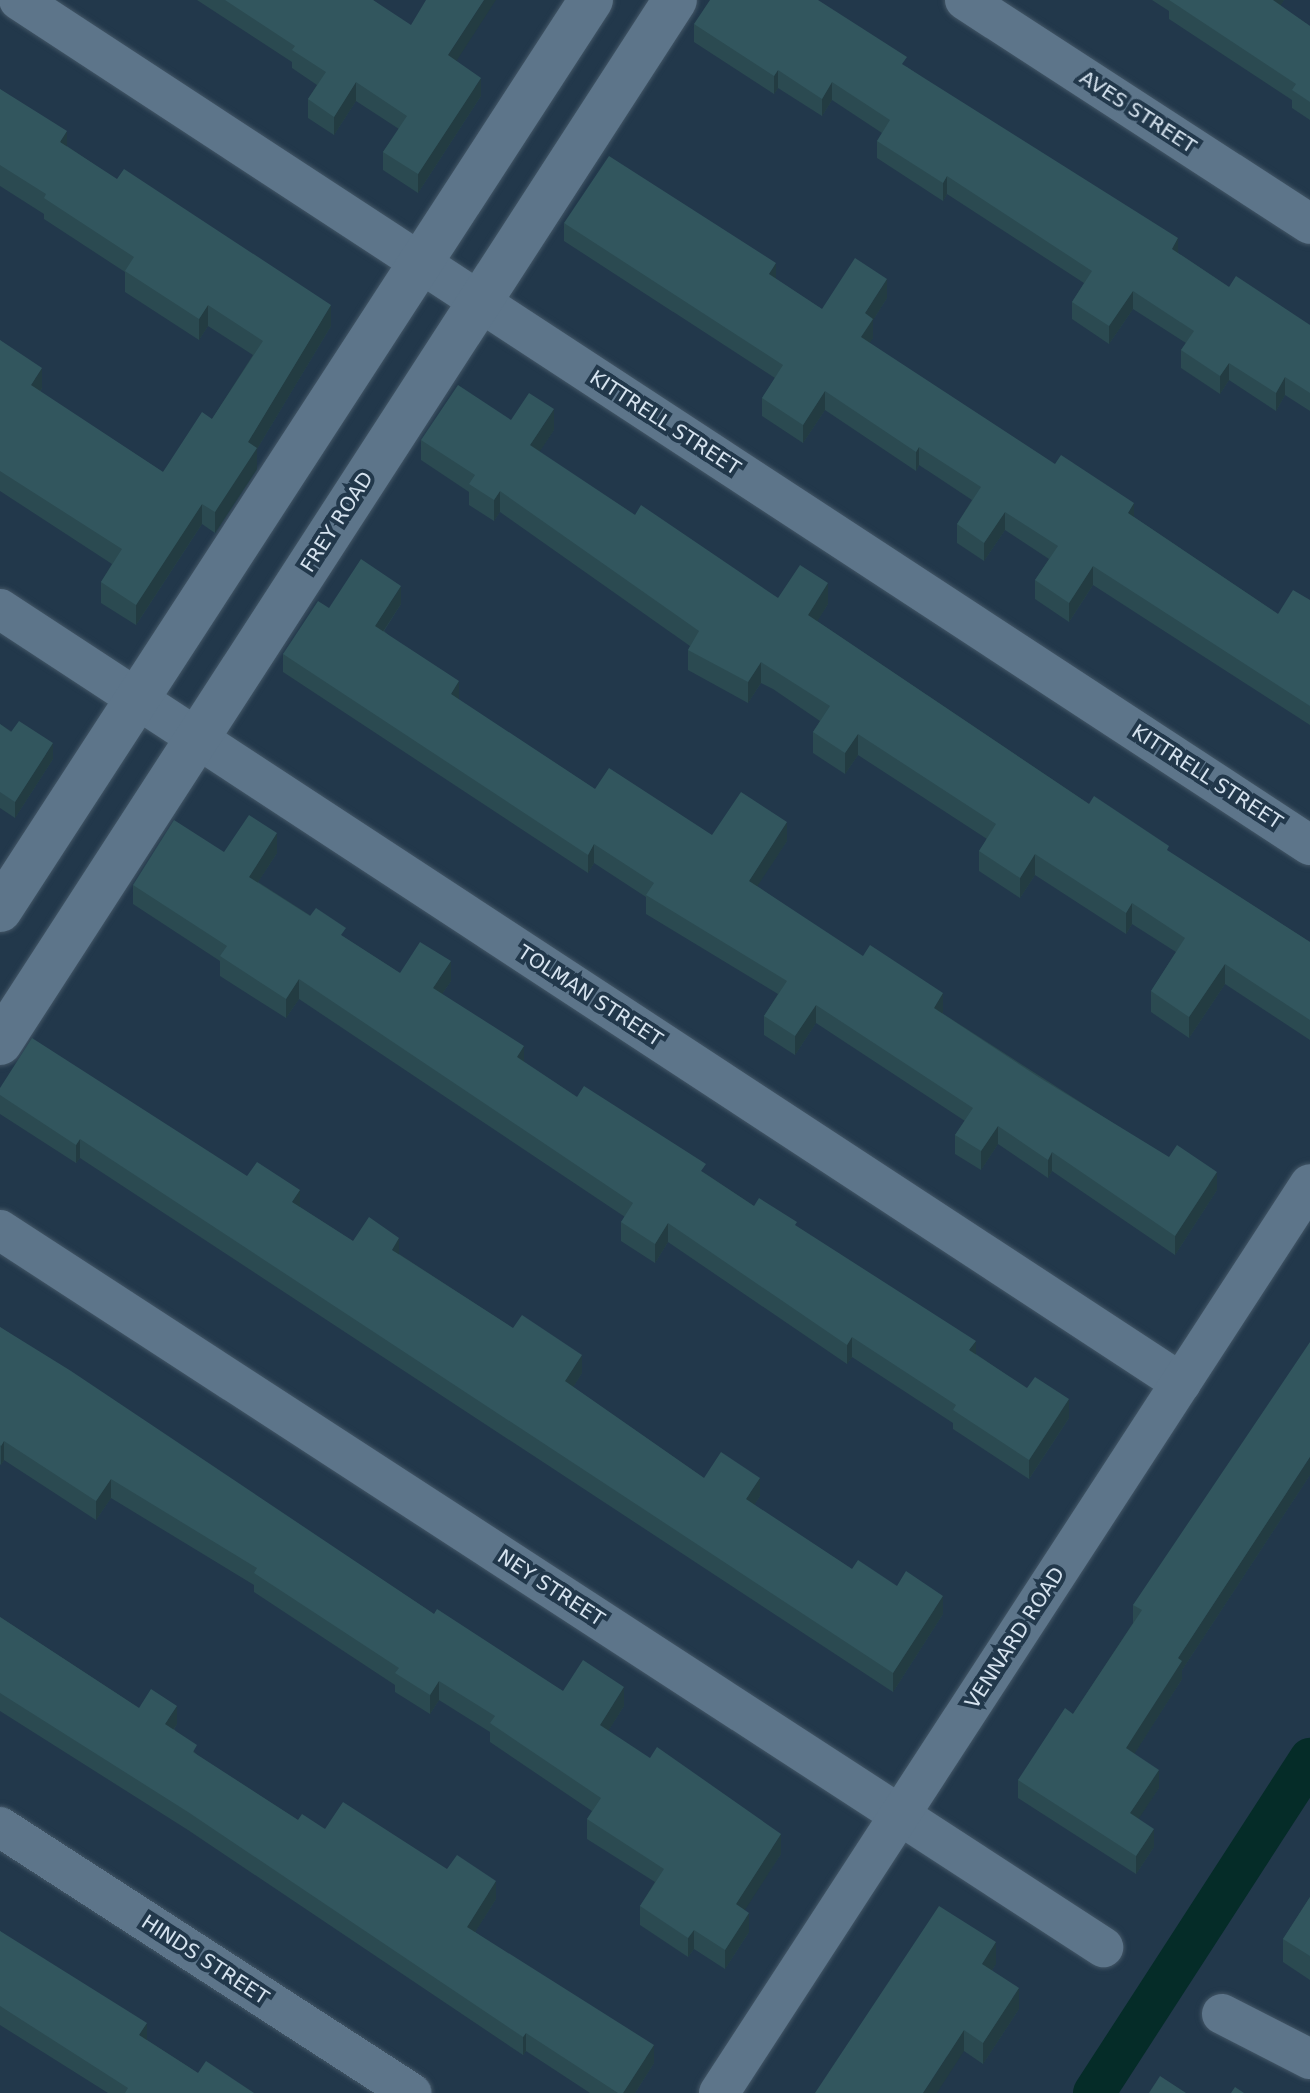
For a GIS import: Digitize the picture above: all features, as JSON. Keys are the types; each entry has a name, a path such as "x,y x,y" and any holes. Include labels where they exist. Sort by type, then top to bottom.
{"street":[{"name":"KITTRELL STREET","path":"19,0 1310,845"},
{"path":"0,910 591,0"},
{"name":"FREY ROAD","path":"0,1043 675,0"},
{"name":"AVES STREET","path":"965,0 1310,224"},
{"name":"TOLMAN STREET","path":"0,609 1181,1383"},
{"name":"VENNARD ROAD","path":"719,2093 1310,1184"},
{"name":"NEY STREET","path":"0,1230 1103,1947"},
{"name":"HINDS STREET","path":"0,1827 411,2093"},
{"path":"1222,2014 1310,2059"}],"building":[{"path":"225,0 373,0 411,25 426,0 484,0 448,55 481,78 418,174 383,152 407,116 356,82 334,117 308,99 326,72 292,50 295,46"},
{"path":"710,0 818,0 907,57 902,64 1178,238 1172,249 1229,287 1236,276 1310,325 1310,393 1285,377 1276,393 1229,363 1220,376 1181,350 1194,331 1133,291 1109,326 1072,302 1092,271 947,176 943,183 877,141 890,120 832,82 822,99 778,70 774,76 694,24"},
{"path":"1169,0 1273,0 1310,26 1310,102 1292,90 1296,84"},
{"path":"0,89 67,131 60,142 117,179 124,169 331,305 248,442 257,448 215,512 202,504 136,605 101,582 122,549 0,471 0,340 42,368 31,385 163,472 202,412 212,419 263,341 208,305 199,319 125,271 134,257 0,165"},
{"path":"609,156 776,263 769,274 822,309 855,258 887,279 865,313 873,319 861,337 1055,464 1061,455 1134,503 1128,513 1278,614 1293,590 1310,600 1310,706 1093,566 1069,603 1035,580 1058,546 1005,512 984,543 957,524 981,487 919,447 916,452 825,391 803,425 762,398 783,365 564,223"},
{"path":"458,385 511,420 529,393 554,409 530,445 635,515 641,505 778,598 800,565 828,583 808,615 1089,804 1094,796 1169,846 1167,850 1310,942 1310,1020 1225,964 1189,1017 1151,991 1185,938 1132,903 1126,913 1035,854 1020,878 979,851 996,824 858,734 845,753 813,732 830,706 761,662 748,682 688,650 699,631 500,491 494,500 469,484 475,475 421,440"},
{"path":"361,559 401,586 375,626 459,681 451,694 595,789 609,768 712,835 741,792 787,822 749,881 863,956 870,945 943,993 934,1008 1040,1078 1169,1157 1177,1145 1217,1172 1175,1236 1052,1152 1048,1160 998,1126 981,1151 955,1135 973,1108 816,1005 795,1036 764,1016 787,981 646,895 654,883 594,844 588,855 283,654 318,601 329,608"},
{"path":"19,721 53,743 15,802 0,792 0,724 11,732"},
{"path":"249,815 277,833 249,877 310,916 316,908 346,928 341,935 400,973 420,942 451,961 433,988 524,1046 517,1057 577,1097 584,1086 706,1164 701,1171 754,1206 759,1198 797,1222 795,1225 976,1341 969,1350 1027,1388 1035,1377 1069,1399 1029,1460 953,1410 956,1405 852,1337 847,1345 668,1223 655,1244 621,1222 633,1203 299,979 286,999 220,956 227,946 133,885 174,820 224,852"},
{"path":"32,1038 247,1176 257,1162 300,1190 292,1202 353,1241 369,1217 399,1238 392,1250 513,1328 522,1315 582,1355 565,1381 704,1478 721,1452 760,1478 746,1499 852,1569 858,1560 897,1586 906,1571 943,1596 893,1673 80,1139 76,1145 0,1095 0,1088"},
{"path":"0,1327 71,1371 434,1614 437,1609 563,1691 583,1660 624,1687 600,1725 650,1758 657,1747 781,1834 736,1904 749,1913 725,1950 694,1930 688,1938 640,1906 664,1869 587,1819 601,1798 490,1723 495,1716 439,1681 430,1695 395,1673 399,1668 254,1573 257,1568 111,1479 96,1501 4,1441 1,1446"},
{"path":"1310,1342 1310,1457 1178,1658 1182,1661 1126,1748 1159,1770 1130,1813 1154,1829 1136,1856 1018,1780 1065,1708 1073,1714 1142,1610 1133,1605"},
{"path":"0,1617 139,1708 151,1689 177,1706 165,1724 197,1745 193,1752 298,1820 302,1814 325,1829 343,1802 447,1869 457,1855 496,1881 467,1927 654,2045 623,2093 618,2093 526,2033 523,2037 188,1812 0,1693"},
{"path":"1310,1897 1310,1956 1283,1939"},
{"path":"939,1906 996,1942 982,1964 1019,1988 983,2043 964,2030 923,2093 815,2093"},
{"path":"0,1931 147,2023 139,2035 198,2073 206,2061 254,2093 125,2093 128,2088 0,2006"},
{"path":"1160,2076 1186,2093 1149,2093"}],"waterway":[{"path":"1094,2093 1310,1759"}]}
